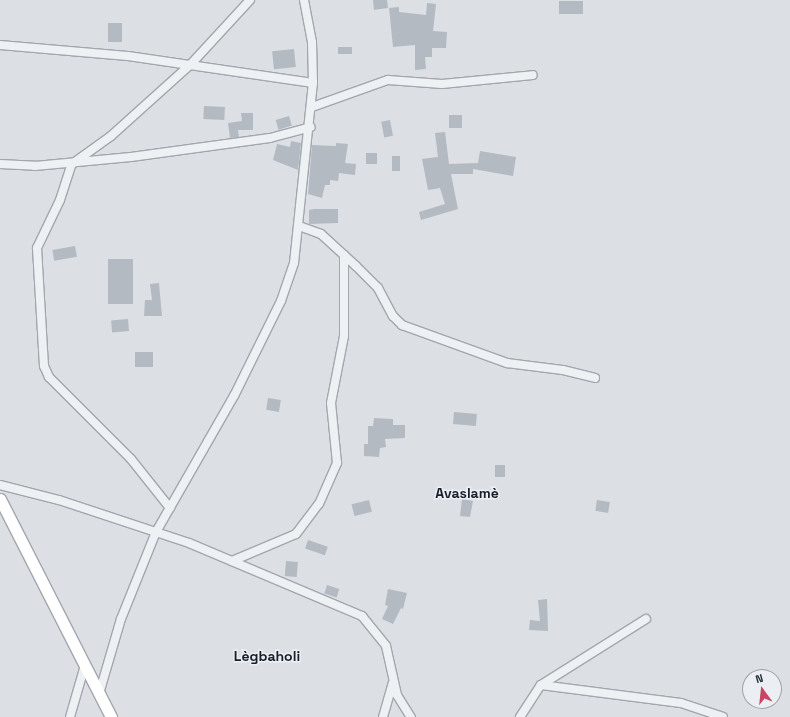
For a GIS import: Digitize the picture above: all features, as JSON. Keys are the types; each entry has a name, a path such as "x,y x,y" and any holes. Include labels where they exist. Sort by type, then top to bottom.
{"street":[{"path":"170,508 131,459 56,386 44,366 37,248 60,200 72,164 111,136 191,64 250,0"},
{"path":"100,694 121,619 156,532 234,396 281,301 294,263 311,127 313,83 312,42 304,0"},
{"path":"0,45 191,64 313,83"},
{"path":"312,107 388,80 442,84 533,75"},
{"path":"0,164 72,164 270,138 311,127"},
{"path":"299,226 321,234 344,255 378,288 393,316 402,324 507,363 563,370 595,378"},
{"path":"232,561 302,528 319,504 337,463 331,403 346,309 344,255"},
{"path":"0,485 59,500 156,532 232,561 362,616 386,646 393,682 402,705 411,717"},
{"path":"0,499 112,717"},
{"path":"520,717 541,685 646,619"},
{"path":"70,717 85,665"},
{"path":"383,717 393,682"},
{"path":"541,685 681,702 723,717"}],"building":[{"path":"373,0 387,0 388,8 374,10"},
{"path":"559,1 583,1 583,14 559,14"},
{"path":"427,3 436,4 433,31 447,32 446,48 432,48 432,57 425,57 426,69 415,70 415,45 393,47 389,8 399,7 399,12 426,15"},
{"path":"108,23 122,23 122,42 108,42"},
{"path":"338,47 352,47 352,54 338,54"},
{"path":"294,49 296,67 274,69 272,51"},
{"path":"204,106 225,107 224,120 203,119"},
{"path":"241,113 253,113 253,130 238,130 239,137 230,138 228,123 242,121"},
{"path":"449,115 462,115 462,128 449,128"},
{"path":"289,116 292,126 279,130 276,120"},
{"path":"390,120 393,136 384,137 381,122"},
{"path":"445,132 449,164 478,163 480,151 516,157 513,176 473,169 473,174 451,174 458,209 421,220 419,212 445,204 440,188 428,190 422,159 438,157 435,133"},
{"path":"291,141 301,143 298,170 273,160 277,144 290,147"},
{"path":"336,143 348,144 345,163 356,164 355,175 339,173 338,181 330,180 330,185 325,185 322,198 308,194 312,145 336,146"},
{"path":"366,153 377,153 377,164 366,164"},
{"path":"392,156 400,156 400,171 392,171"},
{"path":"338,209 338,223 309,224 309,210"},
{"path":"75,246 77,257 54,261 52,250"},
{"path":"108,259 133,259 133,304 108,304"},
{"path":"159,283 162,316 144,316 145,300 152,300 150,284"},
{"path":"128,319 129,331 112,332 111,320"},
{"path":"135,352 153,352 153,367 135,367"},
{"path":"268,398 281,400 279,412 266,410"},
{"path":"454,412 477,414 476,426 453,424"},
{"path":"374,418 393,419 393,425 405,425 405,438 385,439 386,447 380,448 379,457 364,456 364,444 368,444 368,426 373,426"},
{"path":"495,465 505,465 505,477 495,477"},
{"path":"462,499 473,501 470,517 460,516"},
{"path":"369,500 372,512 354,516 352,504"},
{"path":"597,500 610,502 608,513 595,511"},
{"path":"308,540 328,547 325,555 305,549"},
{"path":"286,561 298,562 297,577 285,576"},
{"path":"327,585 339,589 337,598 324,594"},
{"path":"388,589 407,593 403,609 401,608 393,624 382,619 388,606 385,605"},
{"path":"547,599 548,631 529,630 530,620 540,621 538,600"}],"district":[{"name":"Avaslamè","path":"467,493"},
{"name":"Lègbaholi","path":"267,656"}]}
